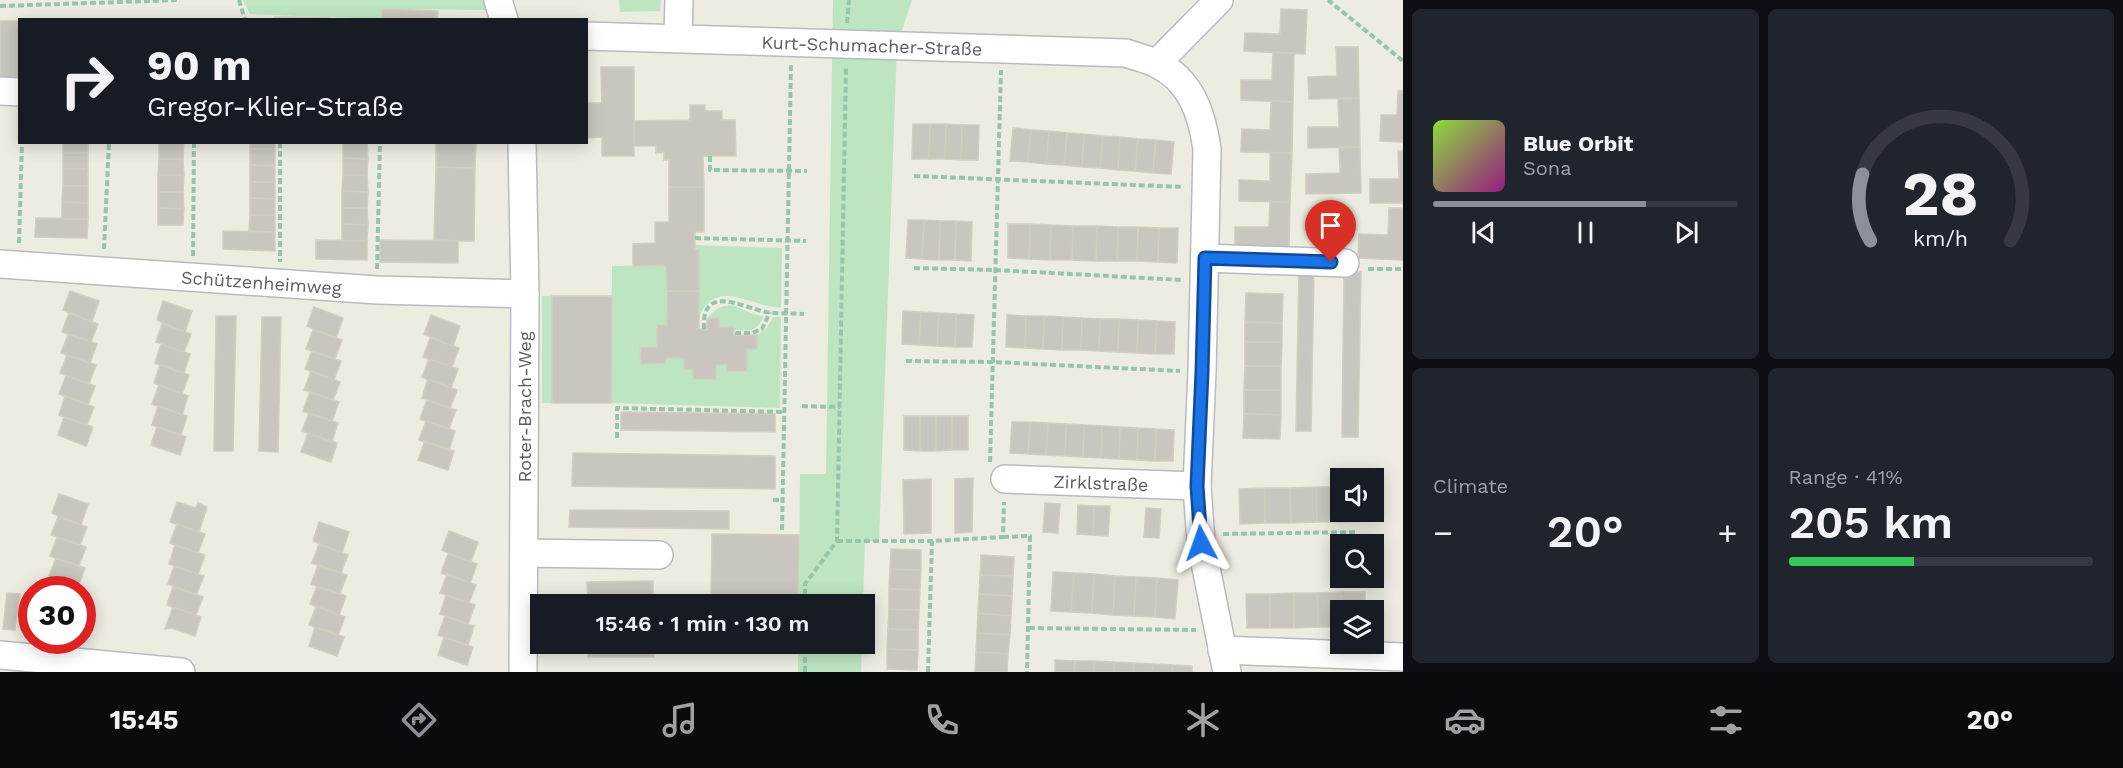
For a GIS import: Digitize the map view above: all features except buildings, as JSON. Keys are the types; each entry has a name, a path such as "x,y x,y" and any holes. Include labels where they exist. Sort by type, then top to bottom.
{"street":[{"path":"498,0 503,18"},
{"path":"678,38 679,0"},
{"path":"1157,63 1219,0"},
{"name":"Kurt-Schumacher-Straße","path":"588,36 1126,53 1157,63 1178,77 1193,97 1200,113 1207,148 1197,486 1201,536 1223,651"},
{"path":"0,91 18,92"},
{"name":"Roter-Brach-Weg","path":"522,144 525,294 523,672"},
{"path":"1204,269 1345,263"},
{"name":"Schützenheimweg","path":"9,265 377,290 525,294"},
{"name":"Zirklstraße","path":"1005,479 1197,486"},
{"path":"524,553 659,555"},
{"path":"1223,651 1403,657"},
{"path":"0,655 181,672"}],"path":[{"path":"0,6 178,0"},
{"path":"239,0 244,18"},
{"path":"1328,0 1403,61"},
{"path":"782,530 792,43"},
{"path":"805,594 805,584 837,541 846,44"},
{"path":"1002,49 990,475 1005,479 1003,537"},
{"path":"9,265 22,144"},
{"path":"103,271 109,144"},
{"path":"193,278 194,144"},
{"path":"280,144 280,284"},
{"path":"377,290 380,144"},
{"path":"710,156 710,170 807,171"},
{"path":"914,176 1206,189"},
{"path":"695,238 806,241"},
{"path":"1345,263 1352,268 1403,270"},
{"path":"914,268 1204,269"},
{"path":"704,329 703,319 706,309 720,302 736,302 770,312 804,314"},
{"path":"738,335 737,333 752,333 762,328 770,312"},
{"path":"906,361 993,362 1202,372"},
{"path":"802,406 840,407"},
{"path":"617,438 617,408 784,412"},
{"path":"777,441 784,442"},
{"path":"773,500 783,500"},
{"path":"1201,536 1358,531"},
{"path":"837,541 932,541 1030,536 1027,672"},
{"path":"928,672 932,541"},
{"path":"1029,628 1223,651"},
{"path":"805,654 805,672"}],"green space":[{"path":"243,0 486,0 489,10 383,9 382,18 250,14"},
{"path":"619,0 661,0 660,11 620,12"},
{"path":"833,0 912,0 897,45 879,541 865,541 863,594 799,594 800,474 826,474"},
{"path":"695,245 782,248 781,308 725,296 715,298 706,304 699,316 699,250 695,250"},
{"path":"666,265 667,325 657,325 657,347 640,347 641,363 665,363 665,358 684,358 693,369 693,379 716,379 716,365 727,365 727,371 747,371 747,349 756,349 757,335 766,329 773,317 781,317 780,408 611,403 612,266"},
{"path":"542,296 552,296 552,403 542,403"},
{"path":"731,305 764,316 755,328 749,330 719,327 719,319 707,319 717,309"},
{"path":"798,654 862,654 861,672 798,672"}],"route":[{"path":"1201,543 1197,486 1205,258 1331,262"}]}
